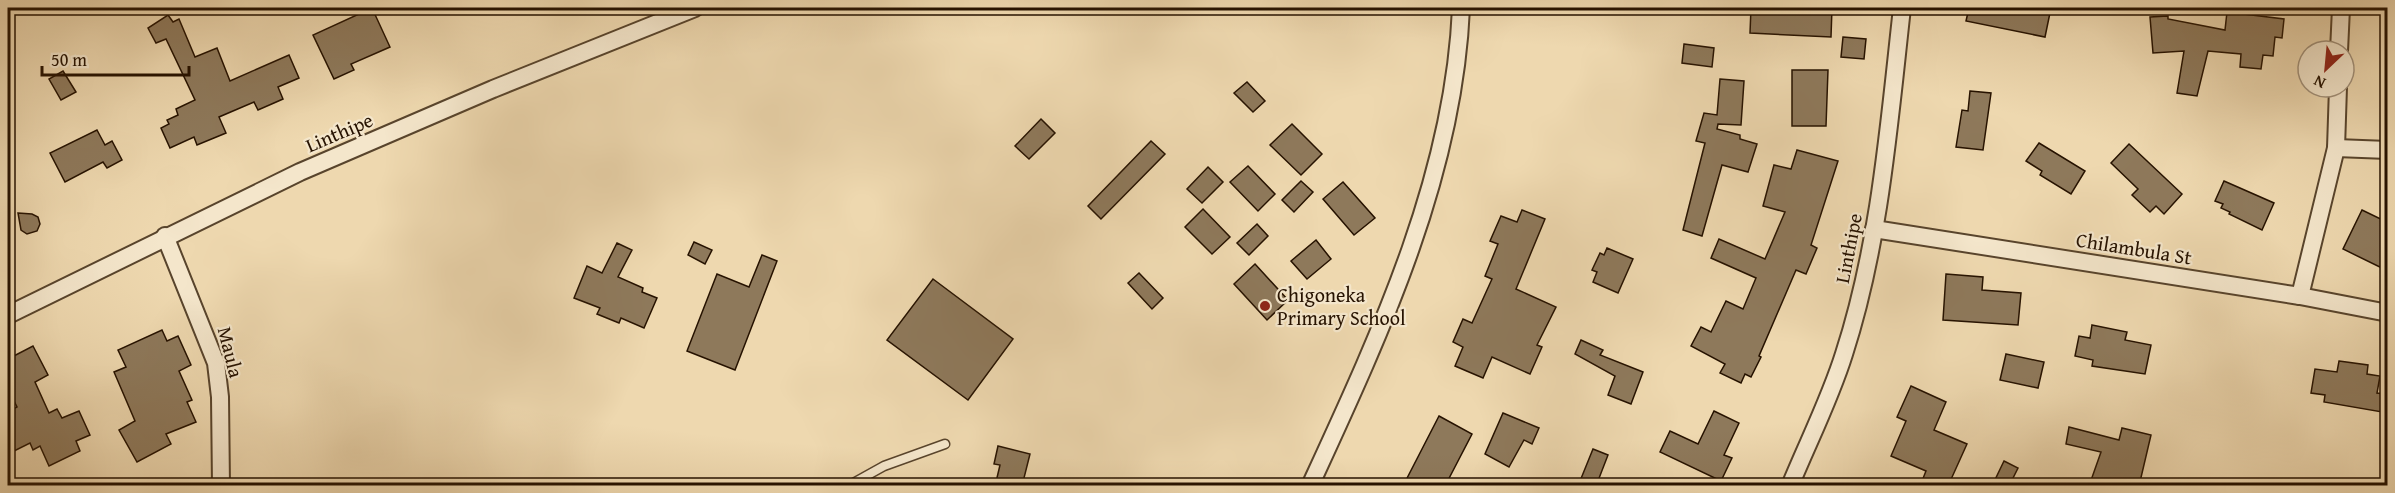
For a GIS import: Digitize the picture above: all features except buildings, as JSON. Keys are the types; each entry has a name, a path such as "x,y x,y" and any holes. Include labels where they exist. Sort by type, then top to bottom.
{"street":[{"name":"Linthipe","path":"8,315 165,236 311,167 493,88 695,8"},
{"path":"1310,486 1415,242 1455,87 1461,8"},
{"name":"Linthipe","path":"1790,486 1843,356 1860,295 1874,229 1889,126 1902,8"},
{"path":"2340,39 2341,8"},
{"path":"2300,296 2337,148 2338,99"},
{"path":"2337,148 2388,150"},
{"name":"Chilambula St","path":"1874,229 2300,296 2388,313"},
{"name":"Maula","path":"165,236 216,363 220,397 221,486"}],"lane":[{"path":"848,486 884,466 945,444"}],"place":[{"name":"Chigoneka Primary School","path":"1265,306"}]}
